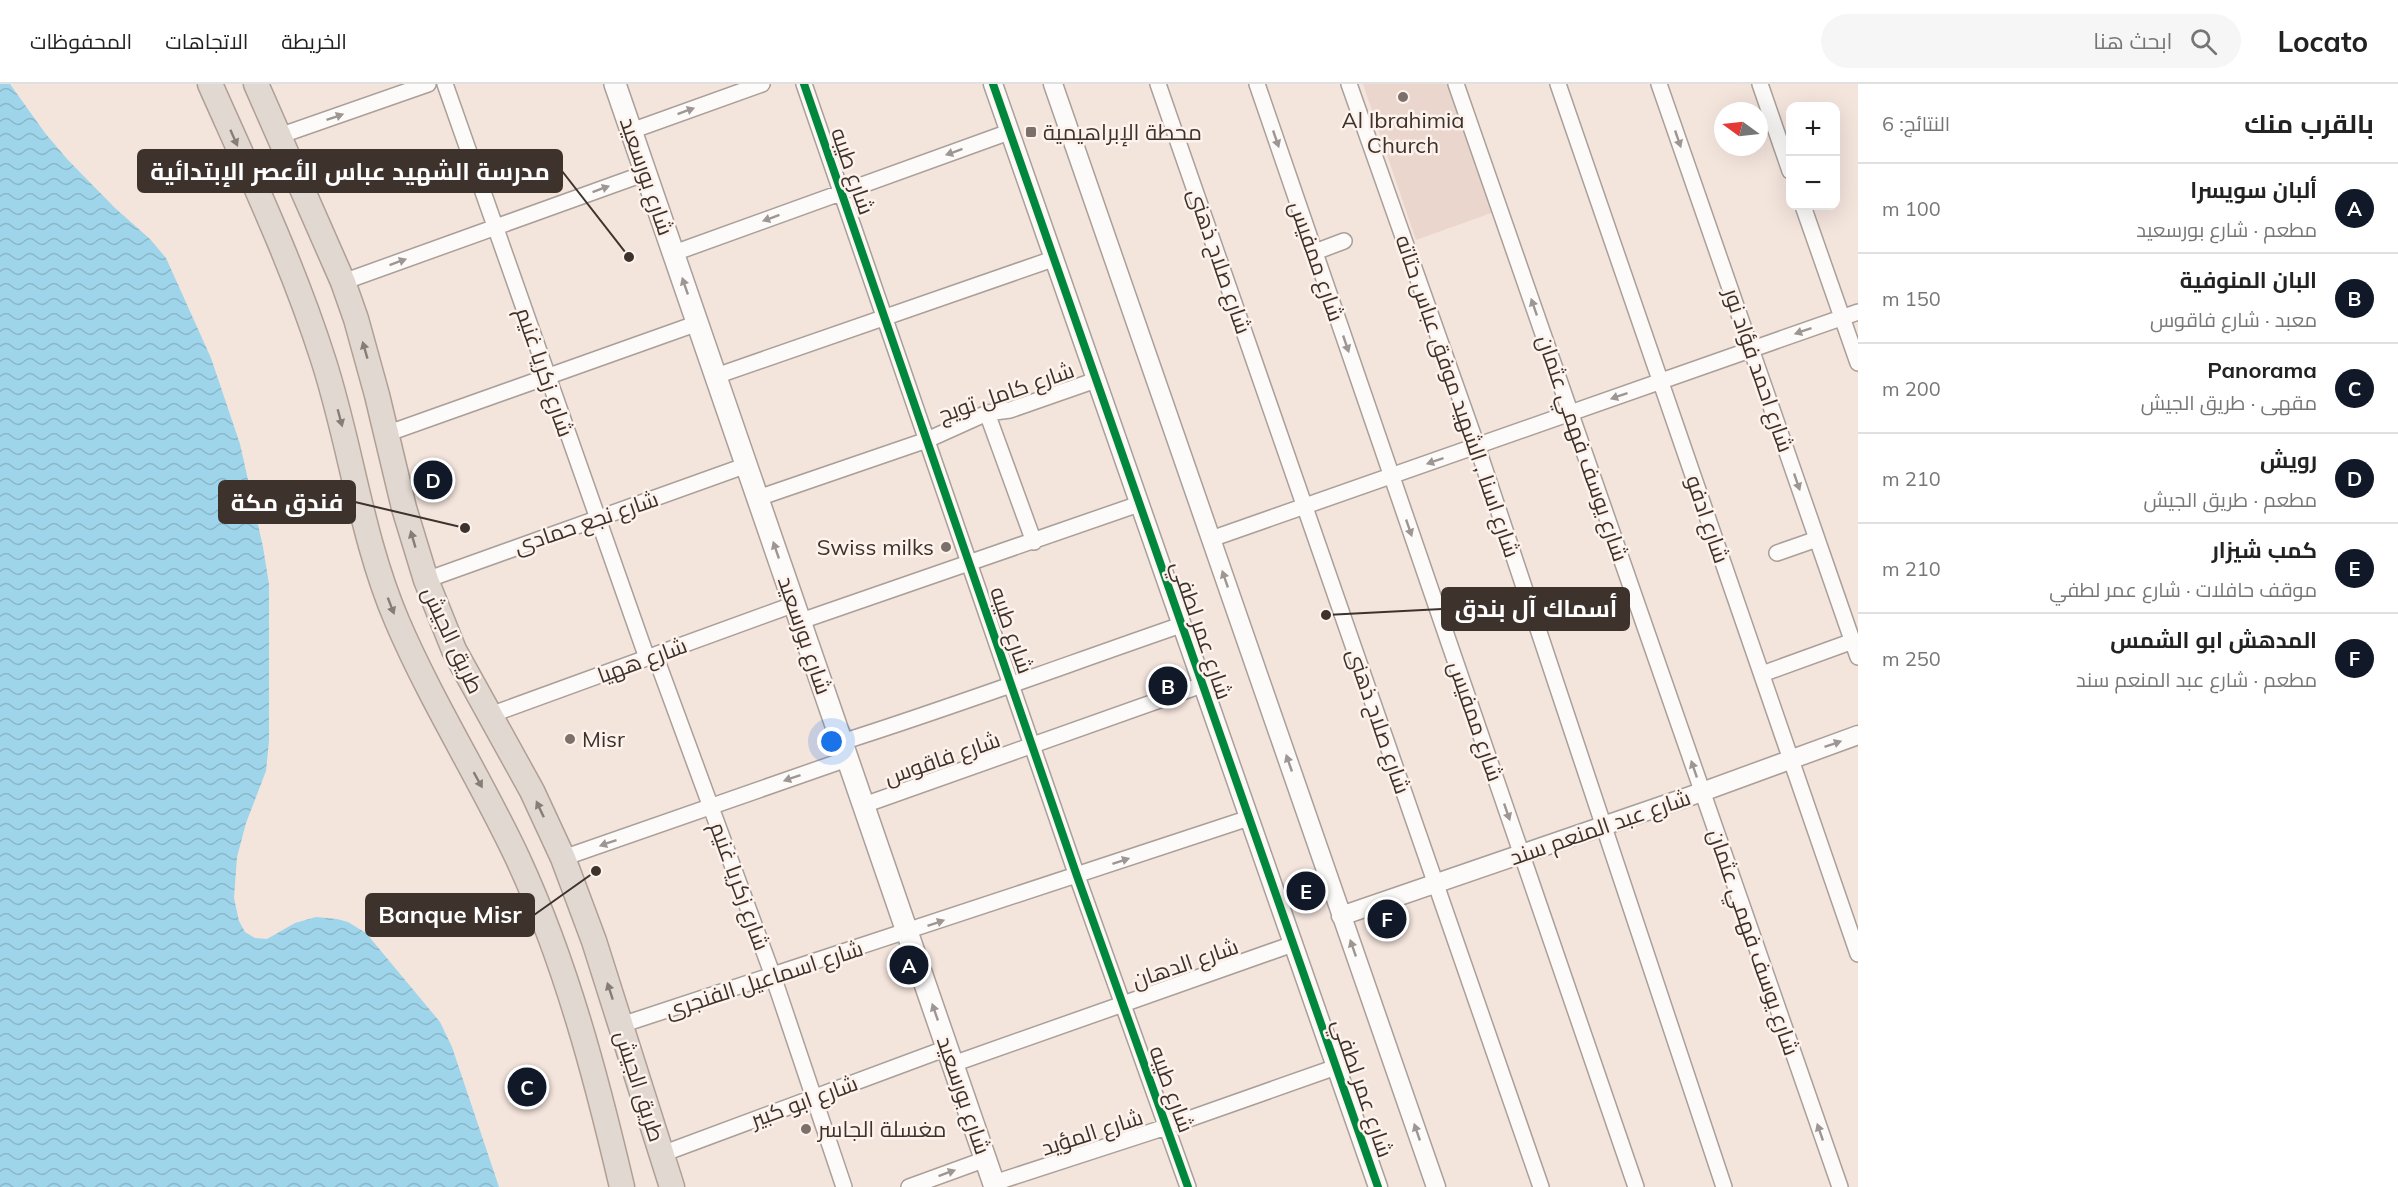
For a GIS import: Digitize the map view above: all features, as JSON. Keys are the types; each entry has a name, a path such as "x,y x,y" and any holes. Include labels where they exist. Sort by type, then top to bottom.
{"highway":[{"name":"طريق الجيش","path":"210,84 280,245 323,359 367,534 397,621 426,684 512,848 550,935 587,1050 622,1187"},
{"name":"طريق الجيش","path":"256,84 343,282 368,357 404,508 426,580 454,650 532,791 563,858 583,910 672,1187"}],"main road":[{"name":"شارع بورسعيد","path":"615,84 994,1185"}],"street":[{"path":"279,136 428,84"},
{"name":"شارع زكريا غنيم","path":"445,84 597,519 710,807 773,976 844,1187"},
{"path":"631,131 762,84"},
{"name":"شارع طيبه","path":"804,84 1077,876 1188,1187"},
{"name":"شارع عمر لطفي","path":"993,84 1378,1187"},
{"name":"شارع عمر لطفي","path":"1053,84 1436,1187"},
{"name":"شارع صلاح ذهنى","path":"1158,84 1541,1187"},
{"name":"شارع ممفيس","path":"1257,84 1636,1187"},
{"name":"شارع اسنا , الشهيد موفق عباس حتاته","path":"1349,84 1477,446 1724,1187"},
{"name":"شارع يوسف فهمي عثمان","path":"1456,84 1840,1187"},
{"name":"شارع ادفو","path":"1558,84 1858,954"},
{"name":"شارع احمد فؤاد نور","path":"1659,84 1858,657"},
{"path":"1760,84 1786,157"},
{"path":"674,253 1009,132"},
{"path":"343,282 646,173"},
{"path":"1804,210 1858,363"},
{"path":"1315,252 1344,241"},
{"path":"716,376 1053,259"},
{"path":"1211,539 1858,312"},
{"path":"386,434 698,323"},
{"name":"شارع كامل تويج","path":"758,498 927,440 987,413 1010,410 1096,380"},
{"path":"987,413 1034,542"},
{"name":"شارع نجع حمادى","path":"426,580 747,465"},
{"name":"شارع ههيا","path":"490,715 651,657 970,564 1139,504"},
{"path":"1777,553 1817,539"},
{"path":"563,858 710,807 844,750 1011,684 1182,625"},
{"path":"1762,674 1853,641"},
{"name":"شارع فاقوس","path":"864,805 1202,685"},
{"name":"شارع عبد المنعم سند","path":"1341,916 1702,792 1858,735"},
{"name":"شارع اسماعيل الفنجرى","path":"621,1025 1249,818"},
{"name":"شارع الدهان","path":"950,1056 1123,1004 1293,944"},
{"name":"شارع ابو كبير","path":"662,1154 814,1097 950,1056"},
{"name":"شارع المؤيد","path":"994,1185 1336,1066"},
{"path":"909,1187 986,1159"}],"shaded area":[{"path":"1363,84 1450,84 1494,212 1416,240"}],"water":[{"path":"0,84 10,84 67,159 115,208 150,239 166,258 211,358 240,444 269,584 269,741 266,771 246,823 237,857 234,898 239,921 245,932 255,938 267,939 295,923 316,917 348,922 366,933 440,1022 452,1047 499,1187 0,1187"}],"cycle path":[{"path":"804,84 1077,876 1188,1187"},
{"path":"993,84 1378,1187"}],"place":[{"name":"Al Ibrahimia Church","path":"1403,97"},
{"name":"محطة الإبراهيمية","path":"1031,132"},
{"name":"مدرسة الشهيد عباس الأعصر الإبتدائية","path":"629,257"},
{"name":"رويش","path":"433,480"},
{"name":"فندق مكة","path":"465,528"},
{"name":"Swiss milks","path":"946,547"},
{"name":"أسماك آل بندق","path":"1326,615"},
{"name":"البان المنوفية","path":"1168,686"},
{"name":"Misr","path":"570,739"},
{"name":"Banque Misr","path":"596,871"},
{"name":"كمب شيزار","path":"1306,891"},
{"name":"المدهش ابو الشمس","path":"1387,919"},
{"name":"ألبان سويسرا","path":"909,965"},
{"name":"Panorama","path":"527,1087"},
{"name":"مغسلة الجاسر","path":"806,1129"}]}
